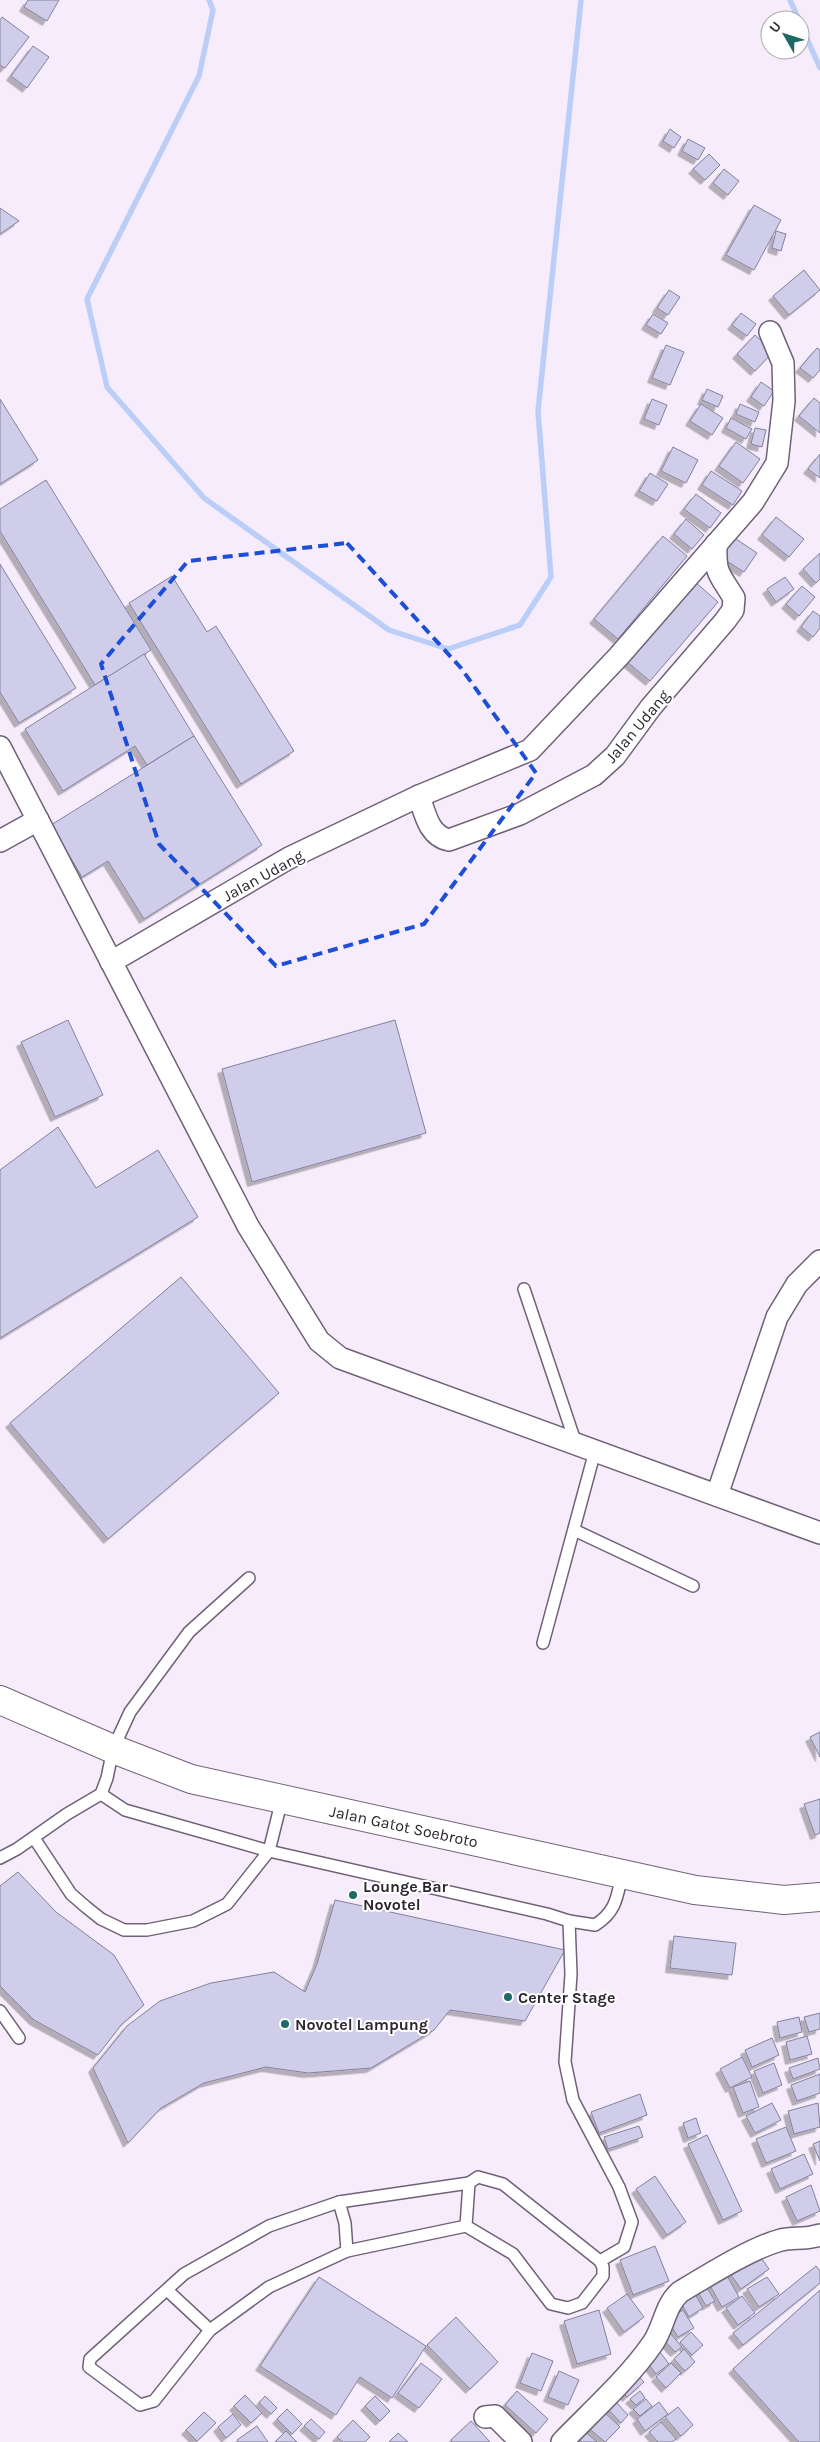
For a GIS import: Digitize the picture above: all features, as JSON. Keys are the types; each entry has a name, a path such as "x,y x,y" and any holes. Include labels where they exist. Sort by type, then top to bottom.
{"main road":[{"name":"Jalan Gatot Soebroto","path":"0,1700 113,1749 191,1779 695,1890 784,1900 820,1897"}],"street":[{"name":"Jalan Udang","path":"111,962 290,858 419,796 530,750 619,656 753,502 777,462 784,400 783,363 770,332"},
{"name":"Jalan Udang","path":"419,796 432,830 440,838 449,840 520,814 594,775 615,756 651,707 703,649 733,610 734,598 716,570 716,544"},
{"path":"0,747 248,1226 319,1341 340,1358 820,1533"},
{"path":"0,840 38,820"},
{"path":"717,1495 777,1317 797,1284 820,1261"},
{"path":"562,2442 624,2378 654,2342 673,2300 680,2292 747,2255 782,2240 808,2239 820,2235"},
{"path":"486,2417 495,2416 521,2442"}],"lane":[{"path":"524,1288 576,1444"},
{"path":"543,1643 596,1451"},
{"path":"574,1530 694,1586"},
{"path":"0,1858 101,1794 107,1778 113,1749 130,1712 189,1632 248,1578"},
{"path":"101,1794 125,1810 269,1851 547,1914 569,1921 596,1925 606,1918 613,1910 622,1875"},
{"path":"34,1838 71,1894 101,1919 124,1930 147,1930 193,1921 227,1904 269,1851 282,1799"},
{"path":"569,1921 571,1974 565,2062 573,2100 620,2187 632,2222 624,2247 600,2260"},
{"path":"0,2010 19,2038"},
{"path":"478,2177 503,2184 600,2260 604,2272 600,2282 582,2303 574,2307 562,2308 551,2304 513,2254 466,2226 347,2251 268,2287 210,2330 159,2396 146,2405 140,2405 89,2367 90,2359 184,2274 269,2226 339,2202 469,2183 478,2177"},
{"path":"466,2226 469,2183"},
{"path":"339,2202 345,2223 347,2251"},
{"path":"166,2290 210,2330"}],"highlighted area":[{"path":"347,543 461,668 536,773 424,924 276,966 159,844 101,664 188,561"}],"building":[{"path":"28,0 59,0 47,21 24,7"},
{"path":"2,17 29,37 5,68 0,65 0,20"},
{"path":"33,46 49,57 27,88 11,76"},
{"path":"670,129 681,137 674,148 663,141"},
{"path":"688,139 705,148 698,160 682,151"},
{"path":"709,154 720,165 705,180 693,169"},
{"path":"724,169 739,181 728,195 713,183"},
{"path":"754,205 781,220 754,270 726,255"},
{"path":"0,208 19,221 0,234"},
{"path":"776,231 786,234 781,251 772,248"},
{"path":"804,270 820,290 789,315 773,296"},
{"path":"669,290 680,297 668,315 657,308"},
{"path":"741,313 756,324 747,336 732,325"},
{"path":"653,314 668,323 661,334 646,325"},
{"path":"755,335 773,352 755,371 737,354"},
{"path":"666,345 684,352 670,385 652,378"},
{"path":"817,348 820,350 820,370 813,378 800,368"},
{"path":"761,382 774,391 764,406 751,397"},
{"path":"707,389 723,396 718,407 702,400"},
{"path":"814,398 820,403 820,433 799,416"},
{"path":"0,399 38,460 0,484"},
{"path":"652,399 667,405 659,425 644,419"},
{"path":"701,404 723,418 712,435 690,421"},
{"path":"740,404 759,412 755,422 736,414"},
{"path":"731,418 752,429 746,439 726,428"},
{"path":"755,428 766,430 762,447 751,444"},
{"path":"736,442 760,459 743,483 719,466"},
{"path":"673,447 698,460 686,483 661,471"},
{"path":"820,454 820,478 808,469"},
{"path":"711,471 742,491 733,505 702,485"},
{"path":"650,473 668,484 657,501 639,491"},
{"path":"46,480 151,650 95,685 0,531 0,509"},
{"path":"696,494 721,513 710,528 684,509"},
{"path":"776,517 804,539 789,557 762,535"},
{"path":"686,519 704,535 692,549 674,534"},
{"path":"730,535 757,553 744,572 717,555"},
{"path":"663,536 687,556 618,639 594,619"},
{"path":"820,553 820,579 816,583 803,569"},
{"path":"0,564 76,688 19,723 0,692"},
{"path":"172,576 207,632 216,626 294,751 241,784 129,603"},
{"path":"785,577 794,589 776,602 767,589"},
{"path":"694,581 718,602 650,681 626,661"},
{"path":"802,586 815,597 799,616 786,604"},
{"path":"813,611 820,616 820,628 813,637 801,627"},
{"path":"144,654 194,736 147,765 135,746 63,791 25,729"},
{"path":"194,736 262,845 144,919 108,861 82,877 51,825"},
{"path":"68,1020 103,1095 55,1117 21,1042"},
{"path":"395,1020 426,1133 252,1182 222,1069"},
{"path":"58,1127 96,1188 158,1150 198,1217 0,1338 0,1170"},
{"path":"181,1277 279,1393 108,1539 10,1423"},
{"path":"820,1732 820,1757 810,1737"},
{"path":"820,1799 820,1833 815,1835 804,1804"},
{"path":"18,1872 56,1912 114,1955 144,2005 122,2024 98,2055 34,2020 0,1986 0,1886"},
{"name":"Novotel Lampung","path":"335,1900 565,1950 525,2021 450,2010 434,2030 371,2068 308,2073 266,2067 204,2083 161,2108 128,2143 93,2068 127,2026 160,2001 211,1983 274,1972 305,1992 317,1964"},
{"path":"674,1936 736,1943 732,1975 670,1968"},
{"path":"820,2013 820,2029 809,2032 804,2017"},
{"path":"799,2017 802,2032 780,2038 777,2022"},
{"path":"807,2036 812,2054 790,2060 786,2042"},
{"path":"772,2038 779,2055 752,2067 745,2050"},
{"path":"742,2057 752,2077 730,2088 720,2069"},
{"path":"818,2058 820,2069 793,2079 789,2068"},
{"path":"774,2063 782,2085 763,2093 754,2071"},
{"path":"820,2074 820,2093 797,2101 791,2085"},
{"path":"750,2081 759,2107 743,2113 733,2087"},
{"path":"640,2094 647,2115 599,2133 591,2112"},
{"path":"772,2103 781,2120 755,2133 746,2116"},
{"path":"818,2103 820,2127 794,2134 788,2111"},
{"path":"696,2118 701,2133 688,2138 683,2123"},
{"path":"639,2126 643,2137 608,2149 604,2137"},
{"path":"786,2127 796,2151 766,2163 756,2139"},
{"path":"707,2135 742,2211 723,2220 688,2144"},
{"path":"820,2141 820,2161 813,2144"},
{"path":"804,2154 813,2174 780,2189 771,2169"},
{"path":"655,2176 686,2222 667,2235 636,2189"},
{"path":"811,2185 820,2211 797,2221 786,2197"},
{"path":"655,2246 669,2281 633,2295 620,2260"},
{"path":"757,2252 769,2269 741,2289 729,2272"},
{"path":"816,2266 820,2271 820,2283 743,2345 733,2333"},
{"path":"725,2272 739,2297 722,2307 708,2282"},
{"path":"319,2277 426,2346 392,2398 360,2377 336,2415 260,2366"},
{"path":"767,2277 779,2294 759,2307 747,2289"},
{"path":"702,2280 715,2301 706,2306 694,2285"},
{"path":"691,2287 703,2308 689,2317 677,2296"},
{"path":"820,2290 820,2442 799,2442 733,2369"},
{"path":"627,2294 644,2317 624,2332 607,2308"},
{"path":"742,2296 755,2313 738,2325 726,2308"},
{"path":"599,2310 611,2354 577,2364 564,2321"},
{"path":"683,2310 694,2328 678,2337 667,2319"},
{"path":"456,2317 498,2362 470,2389 427,2345"},
{"path":"691,2332 703,2345 692,2355 680,2342"},
{"path":"670,2333 682,2347 675,2352 663,2339"},
{"path":"657,2348 669,2364 656,2374 644,2358"},
{"path":"684,2349 695,2362 685,2371 674,2359"},
{"path":"532,2353 553,2361 541,2391 520,2383"},
{"path":"421,2363 442,2379 419,2408 398,2393"},
{"path":"671,2363 681,2373 666,2388 656,2377"},
{"path":"559,2371 579,2380 568,2405 548,2397"},
{"path":"635,2372 644,2382 627,2397 618,2387"},
{"path":"517,2391 548,2419 536,2433 505,2405"},
{"path":"640,2391 645,2398 636,2405 630,2399"},
{"path":"245,2395 262,2413 251,2423 234,2406"},
{"path":"265,2396 277,2408 271,2414 259,2403"},
{"path":"375,2396 390,2411 380,2421 365,2406"},
{"path":"613,2399 628,2415 621,2423 605,2406"},
{"path":"646,2399 652,2406 640,2416 633,2409"},
{"path":"659,2402 668,2414 645,2431 637,2419"},
{"path":"678,2407 693,2425 681,2436 665,2417"},
{"path":"287,2409 302,2424 292,2434 277,2419"},
{"path":"602,2410 620,2427 605,2442 586,2426"},
{"path":"204,2412 216,2423 197,2441 186,2430"},
{"path":"233,2414 241,2425 226,2438 218,2427"},
{"path":"311,2419 325,2432 319,2439 304,2426"},
{"path":"353,2420 370,2437 365,2442 343,2442 337,2437"},
{"path":"471,2421 490,2442 453,2442 451,2440"},
{"path":"661,2422 676,2439 672,2442 658,2442 649,2432"},
{"path":"257,2426 268,2442 239,2442 237,2440"},
{"path":"580,2427 597,2442 582,2442 573,2434"},
{"path":"286,2431 297,2442 275,2442"},
{"path":"398,2433 408,2442 389,2442"}],"waterway":[{"path":"209,0 213,10 199,76 87,299 107,387 204,498 389,630 448,649 520,625 551,577 538,411 581,0"},
{"path":"790,0 794,10"},
{"path":"810,46 820,68"}],"place":[{"name":"Lounge Bar Novotel","path":"353,1895"},
{"name":"Center Stage","path":"508,1997"},
{"name":"Novotel Lampung","path":"285,2024"}]}
